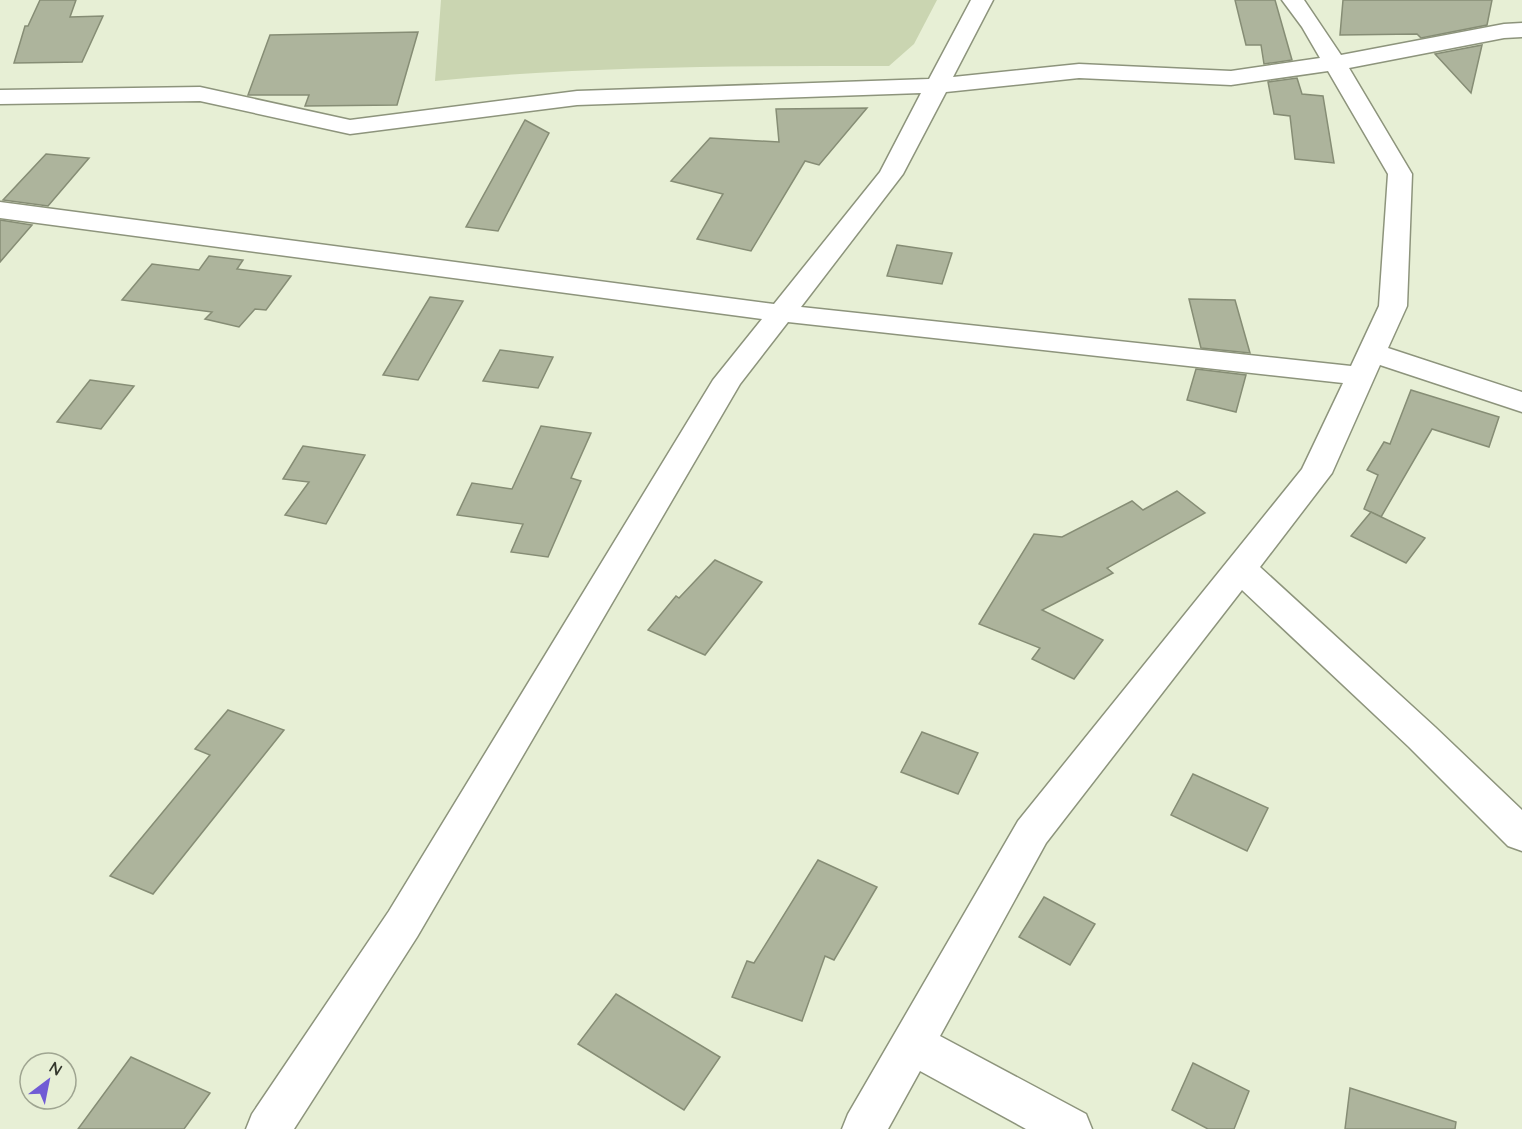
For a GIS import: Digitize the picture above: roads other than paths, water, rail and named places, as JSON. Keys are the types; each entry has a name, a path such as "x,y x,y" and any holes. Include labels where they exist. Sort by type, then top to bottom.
{"street":[{"path":"268,1129 403,924 728,380 891,174 982,0"},
{"path":"864,1129 1032,832 1316,473 1393,306 1400,174 1312,25 1293,0"},
{"path":"0,97 200,94 350,127 577,98 937,86 1079,71 1231,78 1335,63 1504,31 1522,30"},
{"path":"0,207 781,313 1366,364 1522,402"},
{"path":"1240,568 1422,737 1522,835"},
{"path":"913,1044 1070,1129"}]}
